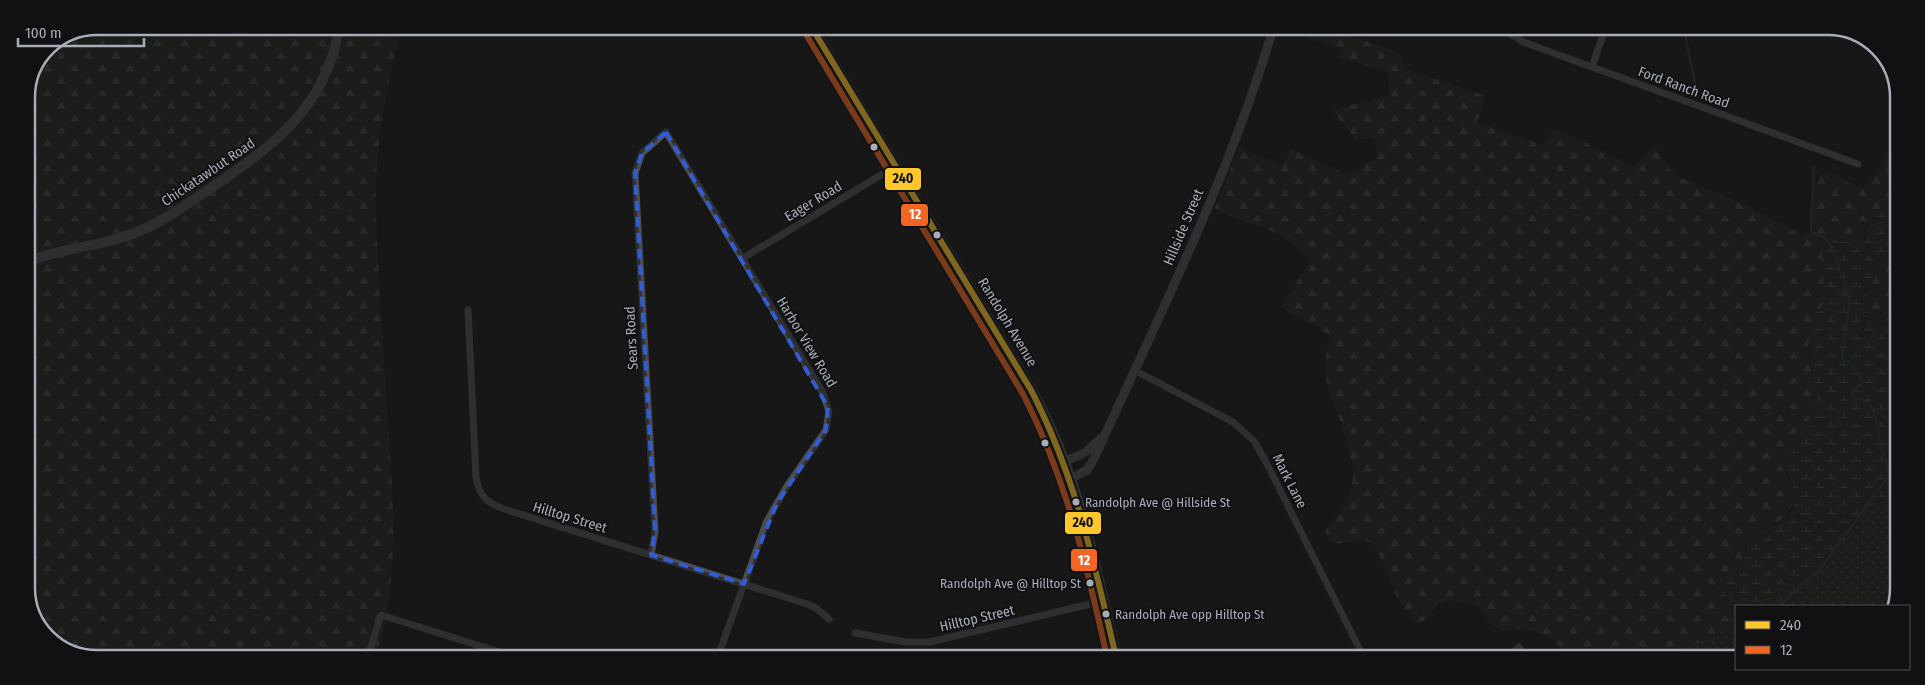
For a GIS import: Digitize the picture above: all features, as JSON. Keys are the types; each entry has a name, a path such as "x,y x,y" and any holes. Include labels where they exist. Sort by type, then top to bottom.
{"main road":[{"name":"Chickatawbut Road","path":"35,260 53,253 118,239 141,231 172,214 260,154 291,126 319,87 330,61 337,35"},
{"name":"Randolph Avenue","path":"816,35 1031,390 1066,461 1104,601 1114,650"}],"street":[{"name":"Hillside Street","path":"1072,478 1091,465 1107,431 1231,149 1271,35"},
{"name":"Ford Ranch Road","path":"1512,35 1523,42 1858,164"},
{"path":"1592,67 1603,35"},
{"name":"Harbor View Road","path":"666,132 823,393 829,412 824,434 787,486 770,517 720,650"},
{"name":"Sears Road","path":"651,555 655,531 634,173 642,154 666,132"},
{"name":"Eager Road","path":"742,258 896,166"},
{"name":"Hilltop Street","path":"468,310 476,477 478,489 483,498 491,505 807,604 816,608 829,619"},
{"name":"Mark Lane","path":"1134,370 1220,414 1239,427 1254,442 1266,462 1360,650"},
{"name":"Hillside Street","path":"1066,461 1090,449 1107,431"},
{"name":"Hilltop Street","path":"856,633 906,642 930,642 1104,601"},
{"path":"370,650 381,616 492,650"},
{"path":"1516,650 1519,647"}],"highlighted area":[{"path":"666,132 828,407 826,430 777,503 744,584 651,555 655,531 635,173 642,153"}],"green space":[{"path":"96,35 399,35 382,120 376,190 378,270 393,520 392,575 378,650 96,650 69,644 53,632 43,619 35,593 35,96 36,85 45,62 62,45 85,36"},
{"path":"1297,35 1349,35 1400,53 1406,69 1486,96 1477,122 1542,145 1555,128 1635,167 1654,144 1674,175 1739,202 1803,235 1813,231 1814,192 1823,173 1835,175 1858,186 1864,186 1873,179 1890,153 1890,203 1855,238 1833,243 1821,264 1825,281 1824,298 1821,312 1812,324 1808,352 1814,389 1812,416 1801,440 1785,459 1787,476 1795,494 1794,503 1782,519 1761,530 1746,543 1742,565 1717,588 1736,605 1735,624 1684,650 1562,650 1547,637 1533,631 1500,629 1493,625 1476,607 1464,602 1451,601 1436,604 1427,619 1419,623 1411,617 1398,598 1372,543 1363,540 1335,544 1329,541 1326,536 1326,529 1345,506 1353,479 1352,464 1343,428 1327,386 1325,364 1329,335 1281,307 1311,260 1277,233 1214,210 1239,148 1282,165 1291,149 1348,175 1378,157 1374,139 1355,139 1332,110 1389,95 1388,72 1338,58 1341,48"},
{"path":"1890,203 1890,265 1881,263 1876,270 1870,284 1867,302 1870,317 1881,329 1890,334 1890,495 1872,508 1811,582 1788,605 1736,605 1717,588 1717,583 1742,565 1749,537 1780,521 1792,509 1795,502 1794,488 1786,468 1785,459 1794,449 1806,429 1812,408 1813,384 1809,342 1812,323 1823,300 1822,255 1832,245 1854,239 1864,233"},
{"path":"1881,263 1890,265 1890,334 1875,323 1870,317 1868,310 1868,293 1876,270"},
{"path":"1890,483 1890,588 1888,605 1751,605"},
{"path":"1735,615 1735,650 1678,650"}],"waterway":[{"path":"1685,35 1695,83"},
{"path":"1814,167 1811,232 1824,237 1833,248 1850,302 1842,359 1851,363 1863,382 1852,391 1853,398 1865,400 1873,409 1889,475"},
{"path":"1780,605 1821,568 1890,474"},
{"path":"1732,650 1735,647"}],"transit line":[{"name":"12","path":"806,35 1023,394 1051,458 1074,523 1105,650"},
{"name":"240","path":"816,35 1031,390 1060,455 1072,488 1100,588 1114,650"}],"place":[{"name":"Randolph Ave @ Hillside St","path":"1076,502"},
{"name":"Randolph Ave @ Hilltop St","path":"1090,583"},
{"name":"Randolph Ave opp Hilltop St","path":"1106,614"}]}
